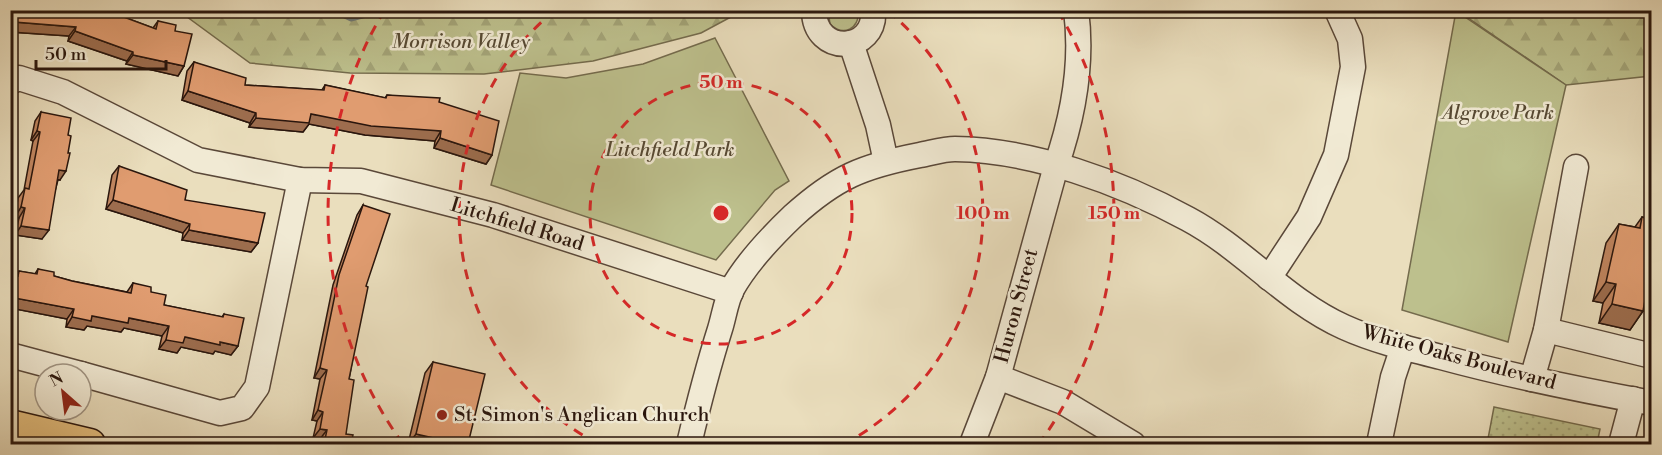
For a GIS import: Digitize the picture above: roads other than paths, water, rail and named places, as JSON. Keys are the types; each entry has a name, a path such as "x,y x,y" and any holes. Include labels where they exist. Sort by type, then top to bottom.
{"main road":[{"path":"10,425 90,444"}],"street":[{"path":"814,10 818,30 832,42 842,44 851,44 868,32 872,23 873,10"},
{"name":"Huron Street","path":"972,444 998,377 1065,138 1078,68 1076,10"},
{"path":"1269,278 1309,217 1336,155 1353,67 1350,39 1336,10"},
{"path":"851,44 878,125 886,162"},
{"name":"Litchfield Road","path":"10,82 19,78 63,92 198,160 300,180 360,181 493,215 731,292"},
{"name":"White Oaks Boulevard","path":"688,444 731,292 742,273 776,232 817,194 849,175 886,162 952,149 1004,154 1056,166 1116,185 1152,200 1192,221 1316,312 1345,328 1403,347 1532,379 1642,401"},
{"path":"1532,379 1546,330 1576,167"},
{"path":"93,377 220,413 242,408 257,387 300,180"},
{"path":"1546,330 1652,356"},
{"path":"1379,444 1393,376 1403,347"},
{"path":"10,355 36,362"},
{"path":"998,377 1062,402 1133,444"},
{"path":"1621,444 1642,401"}],"waterway":[{"path":"332,10 351,19 385,10"}],"place":[{"name":"St. Simon's Anglican Church","path":"442,415"}],"park label":[{"name":"Morrison Valley","path":"461,42"},
{"name":"Algrove Park","path":"1498,113"},
{"name":"Litchfield Park","path":"670,150"}]}
